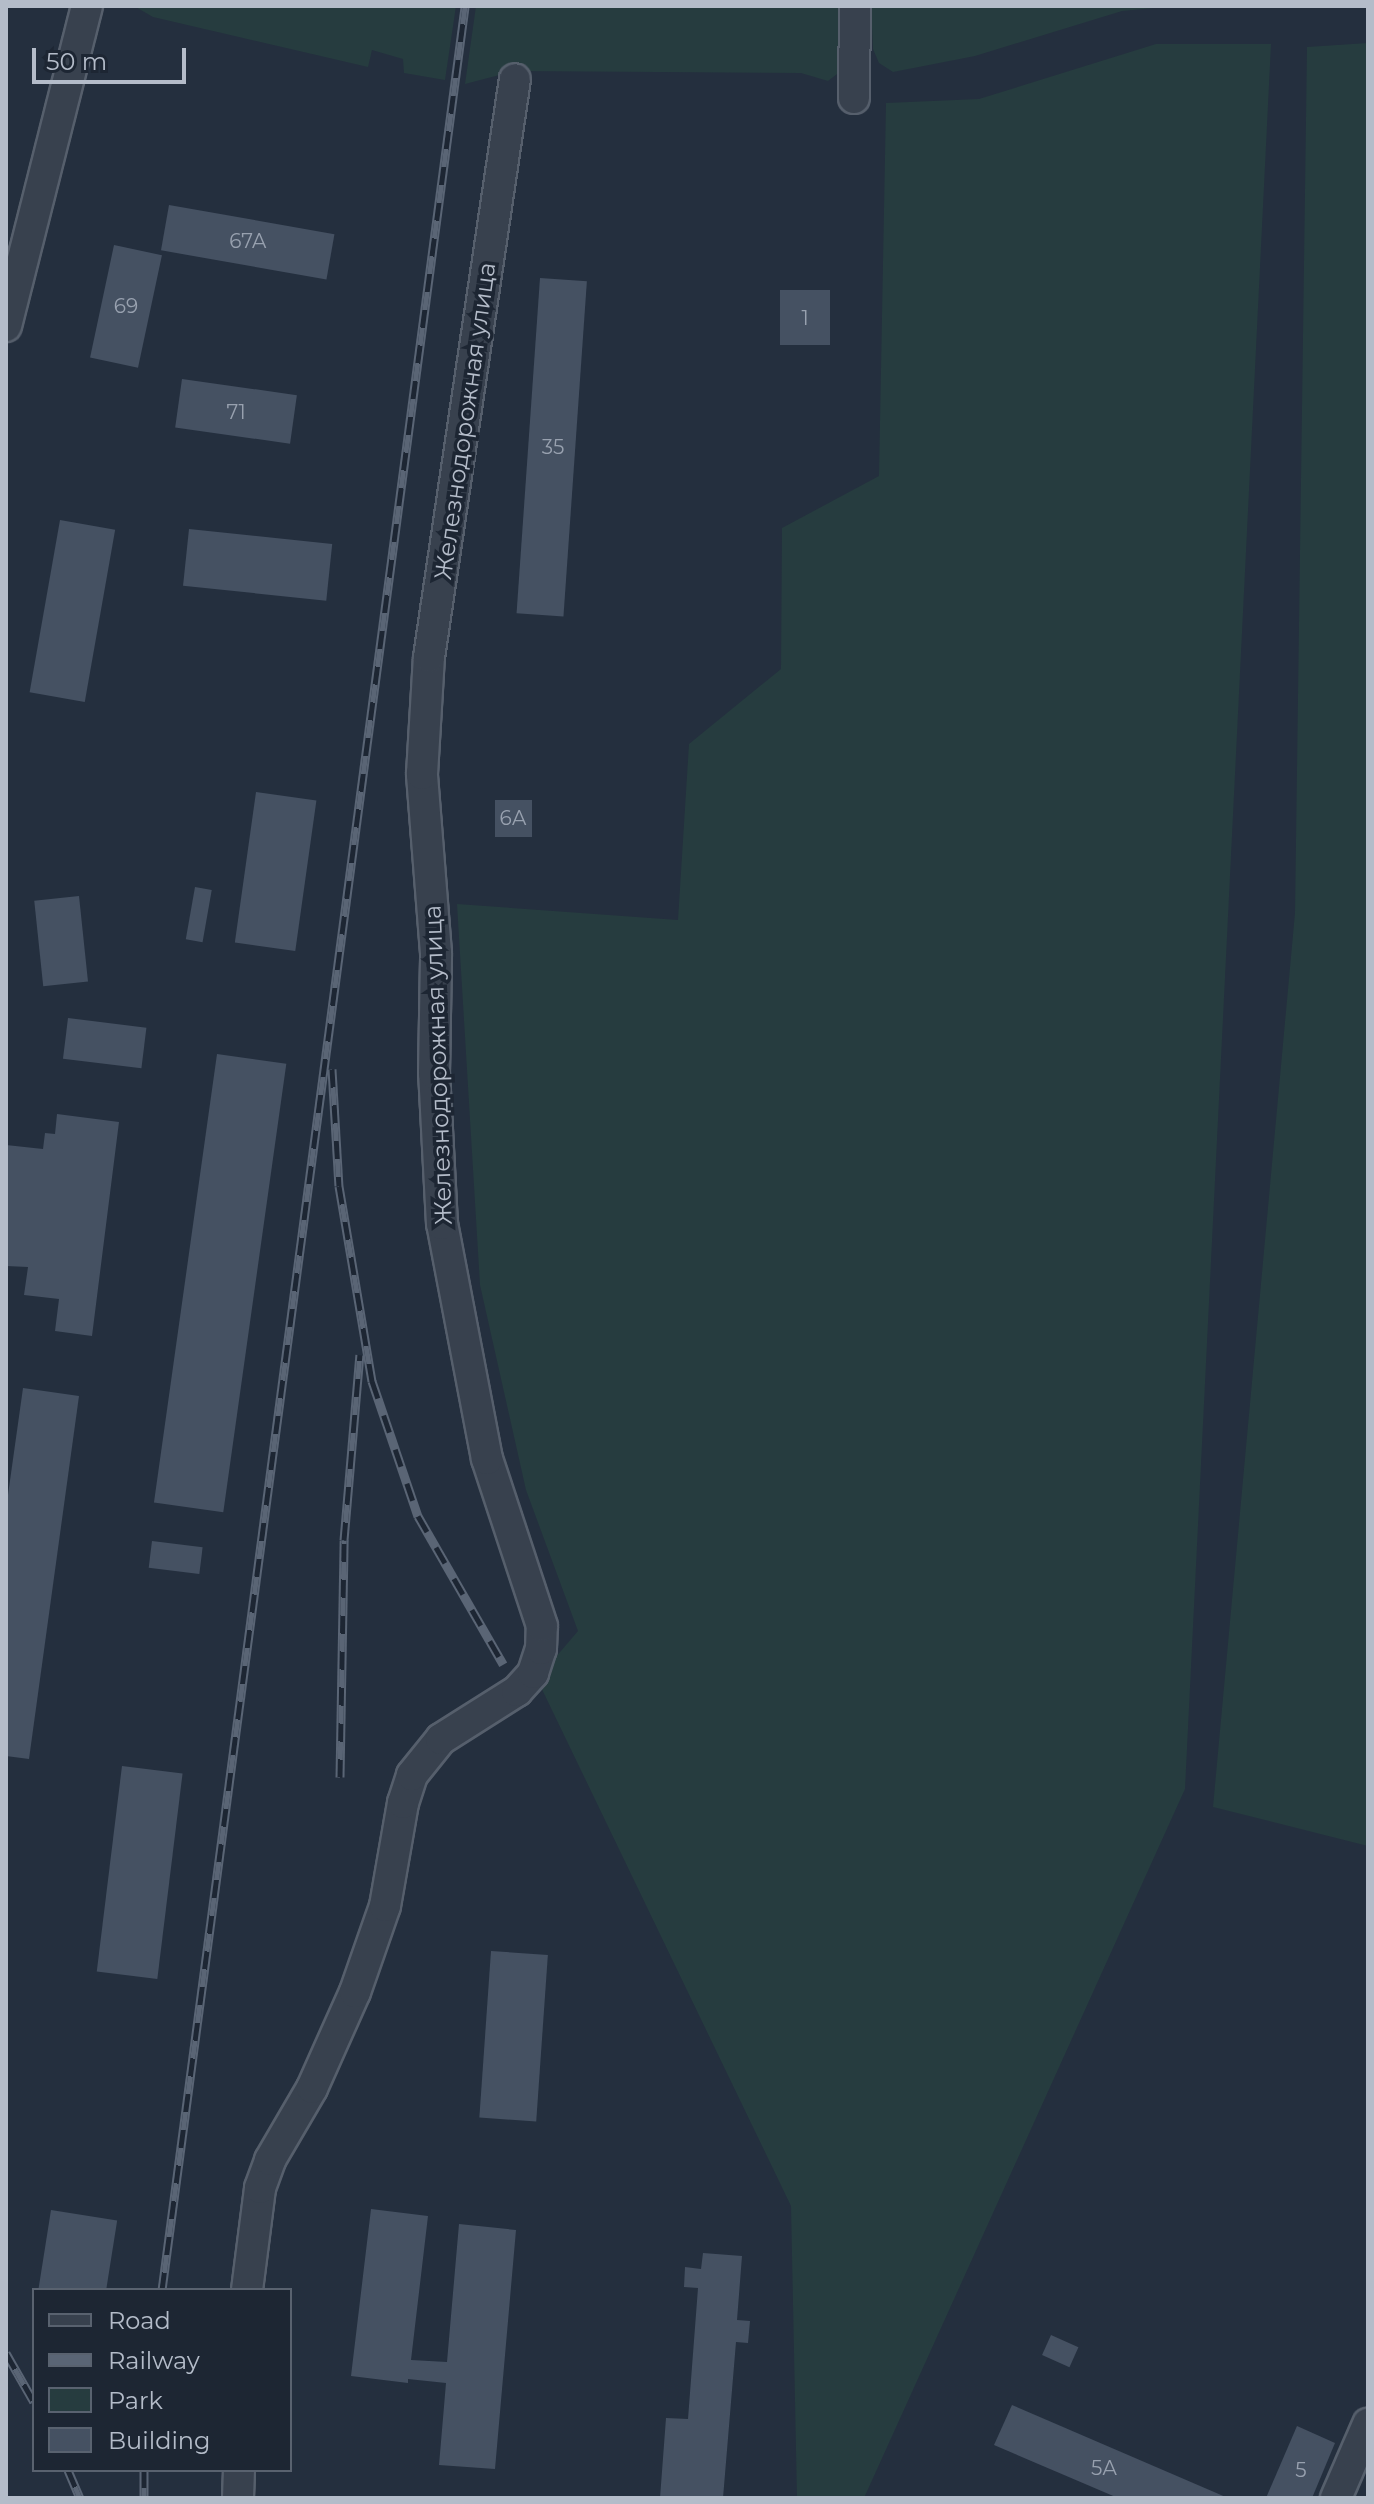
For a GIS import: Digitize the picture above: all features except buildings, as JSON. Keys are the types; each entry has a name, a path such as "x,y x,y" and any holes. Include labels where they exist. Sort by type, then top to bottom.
{"street":[{"path":"6,326 87,6"},
{"path":"854,98 855,6"},
{"name":"Железнодорожная улица","path":"247,2288 260,2188 270,2160 312,2088 355,1992 385,1906 403,1803 412,1775 441,1739 517,1691 533,1673 541,1649 542,1626 487,1459 442,1224 434,1086 436,953 422,774 429,657 515,79"},
{"path":"1336,2498 1368,2424"},
{"path":"238,2498 239,2472"}],"green space":[{"path":"134,6 456,6 445,80 404,73 403,59 372,50 368,67 153,17"},
{"path":"476,6 842,6 841,71 828,81 801,73 515,71 465,84"},
{"path":"871,6 1175,6 1122,11 975,56 893,72 879,63 873,49"},
{"path":"1368,43 1368,1846 1213,1807 1295,913 1307,47"},
{"path":"1156,44 1271,44 1185,1789 864,2498 797,2498 791,2206 537,1679 578,1631 526,1490 480,1285 457,904 678,920 689,744 781,669 782,528 879,476 886,103 979,99"}],"railway":[{"path":"162,2288 465,6"},
{"path":"332,1069 339,1186 372,1381 418,1516 503,1664"},
{"path":"340,1777 344,1540 360,1355"},
{"path":"6,2353 32,2398"},
{"path":"69,2472 80,2498"},
{"path":"144,2472 144,2498"}]}
